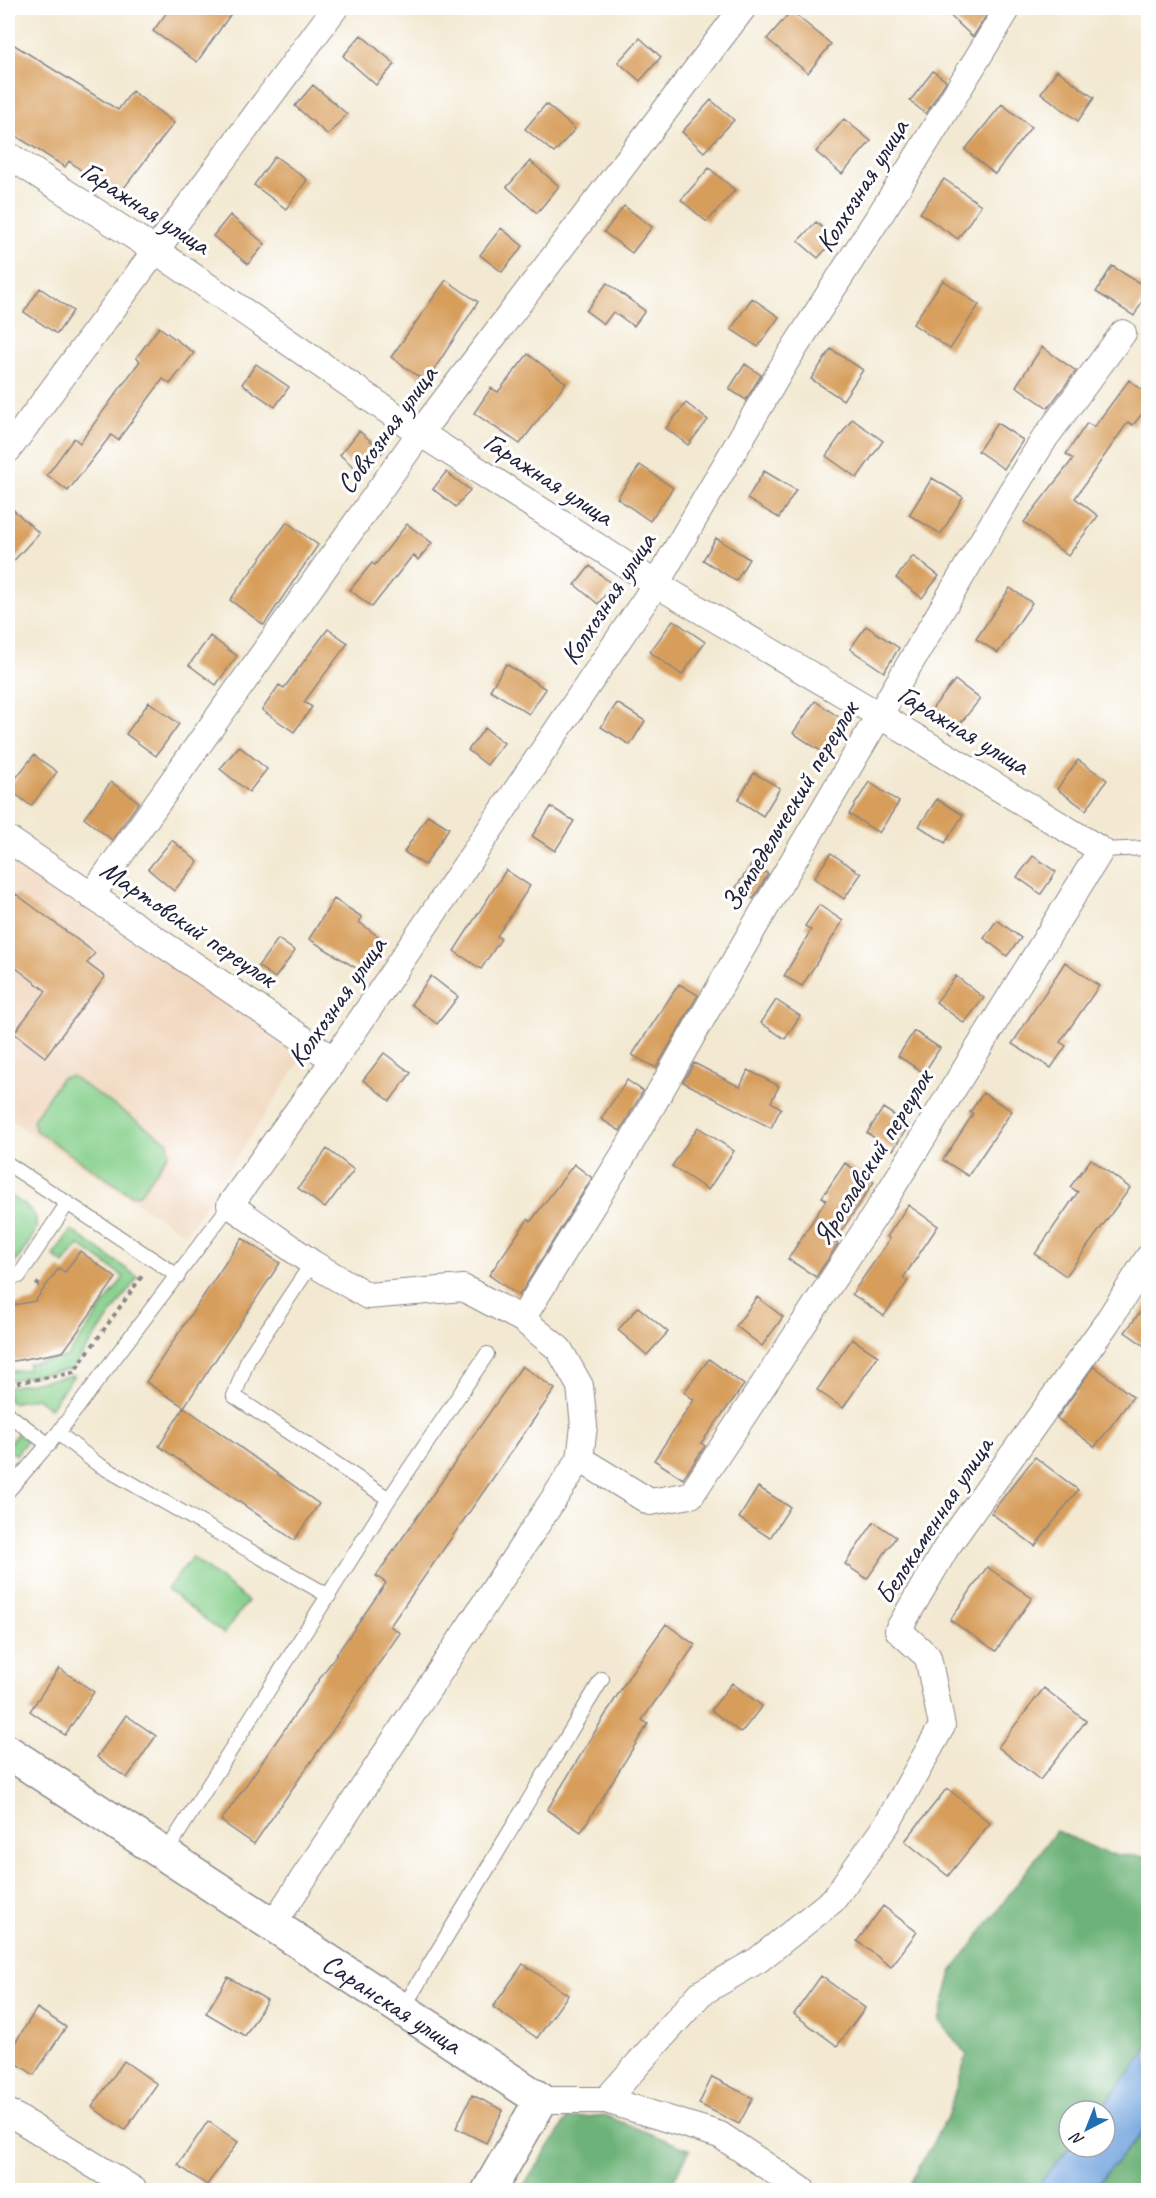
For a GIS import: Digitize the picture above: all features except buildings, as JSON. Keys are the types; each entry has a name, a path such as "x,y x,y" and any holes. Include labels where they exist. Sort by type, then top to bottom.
{"street":[{"path":"8,450 336,8"},
{"name":"Совхозная улица","path":"91,896 420,433 743,8"},
{"name":"Колхозная улица","path":"230,1205 334,1060 656,584 786,361 914,162 1008,8"},
{"name":"Гаражная улица","path":"8,155 155,249 420,433 656,584 879,715 1101,850"},
{"name":"Земледельческий переулок","path":"522,1319 629,1146 879,715 1045,438 1123,333"},
{"name":"Мартовский переулок","path":"8,838 334,1060"},
{"name":"Ярославский переулок","path":"580,1459 650,1502 691,1495 877,1212 1101,850"},
{"path":"230,1205 312,1263 368,1296 463,1288 522,1319 559,1349 580,1386 584,1426 580,1459 272,1926"},
{"name":"Белокаменная улица","path":"606,2100 701,1993 758,1960 833,1900 887,1824 942,1726 928,1657 898,1630 946,1548 1106,1324 1149,1258"},
{"name":"Саранская улица","path":"8,1752 541,2100"},
{"path":"489,2190 541,2100 606,2100 720,2135 802,2190"},
{"path":"8,2112 134,2190"}],"lane":[{"path":"1101,850 1149,848"},
{"path":"8,1164 178,1276"},
{"path":"8,1278 19,1276 67,1204"},
{"path":"8,1491 49,1445 230,1205"},
{"path":"312,1263 249,1357 234,1396 389,1498"},
{"path":"164,1855 389,1498 487,1354"},
{"path":"8,1414 49,1445"},
{"path":"58,1433 96,1463 329,1596"},
{"path":"402,2010 602,1679"}],"path":[{"path":"8,1384 73,1373 142,1276 133,1270"}],"shaded area":[{"path":"8,858 305,1053 186,1235 8,1118"}],"green space":[{"path":"71,1076 168,1142 169,1153 140,1194 131,1195 35,1130 33,1120 61,1078"},
{"path":"8,1194 29,1209 36,1220 34,1234 20,1256 10,1266"},
{"path":"71,1230 138,1277 72,1369 8,1380 8,1372 28,1369 28,1364 67,1357 124,1277 79,1245 64,1264 53,1256"},
{"path":"74,1375 50,1408 36,1398 12,1403 8,1400 8,1387"},
{"path":"17,1434 28,1439 16,1455 8,1449 8,1444"},
{"path":"192,1557 248,1601 224,1634 167,1589"},
{"path":"1056,1831 1108,1854 1148,1857 1148,2045 1145,2054 1109,2099 1057,2099 1057,2159 1060,2159 1034,2190 912,2190 911,2182 947,2117 967,2055 939,2021 952,1972"},
{"path":"604,2115 690,2150 668,2190 521,2190 567,2119"},
{"path":"1148,2126 1148,2190 1092,2190 1143,2132"}],"water":[{"path":"1148,2045 1148,2126 1092,2190 1034,2190 1060,2159 1117,2159 1117,2099 1109,2099 1145,2054"}]}
